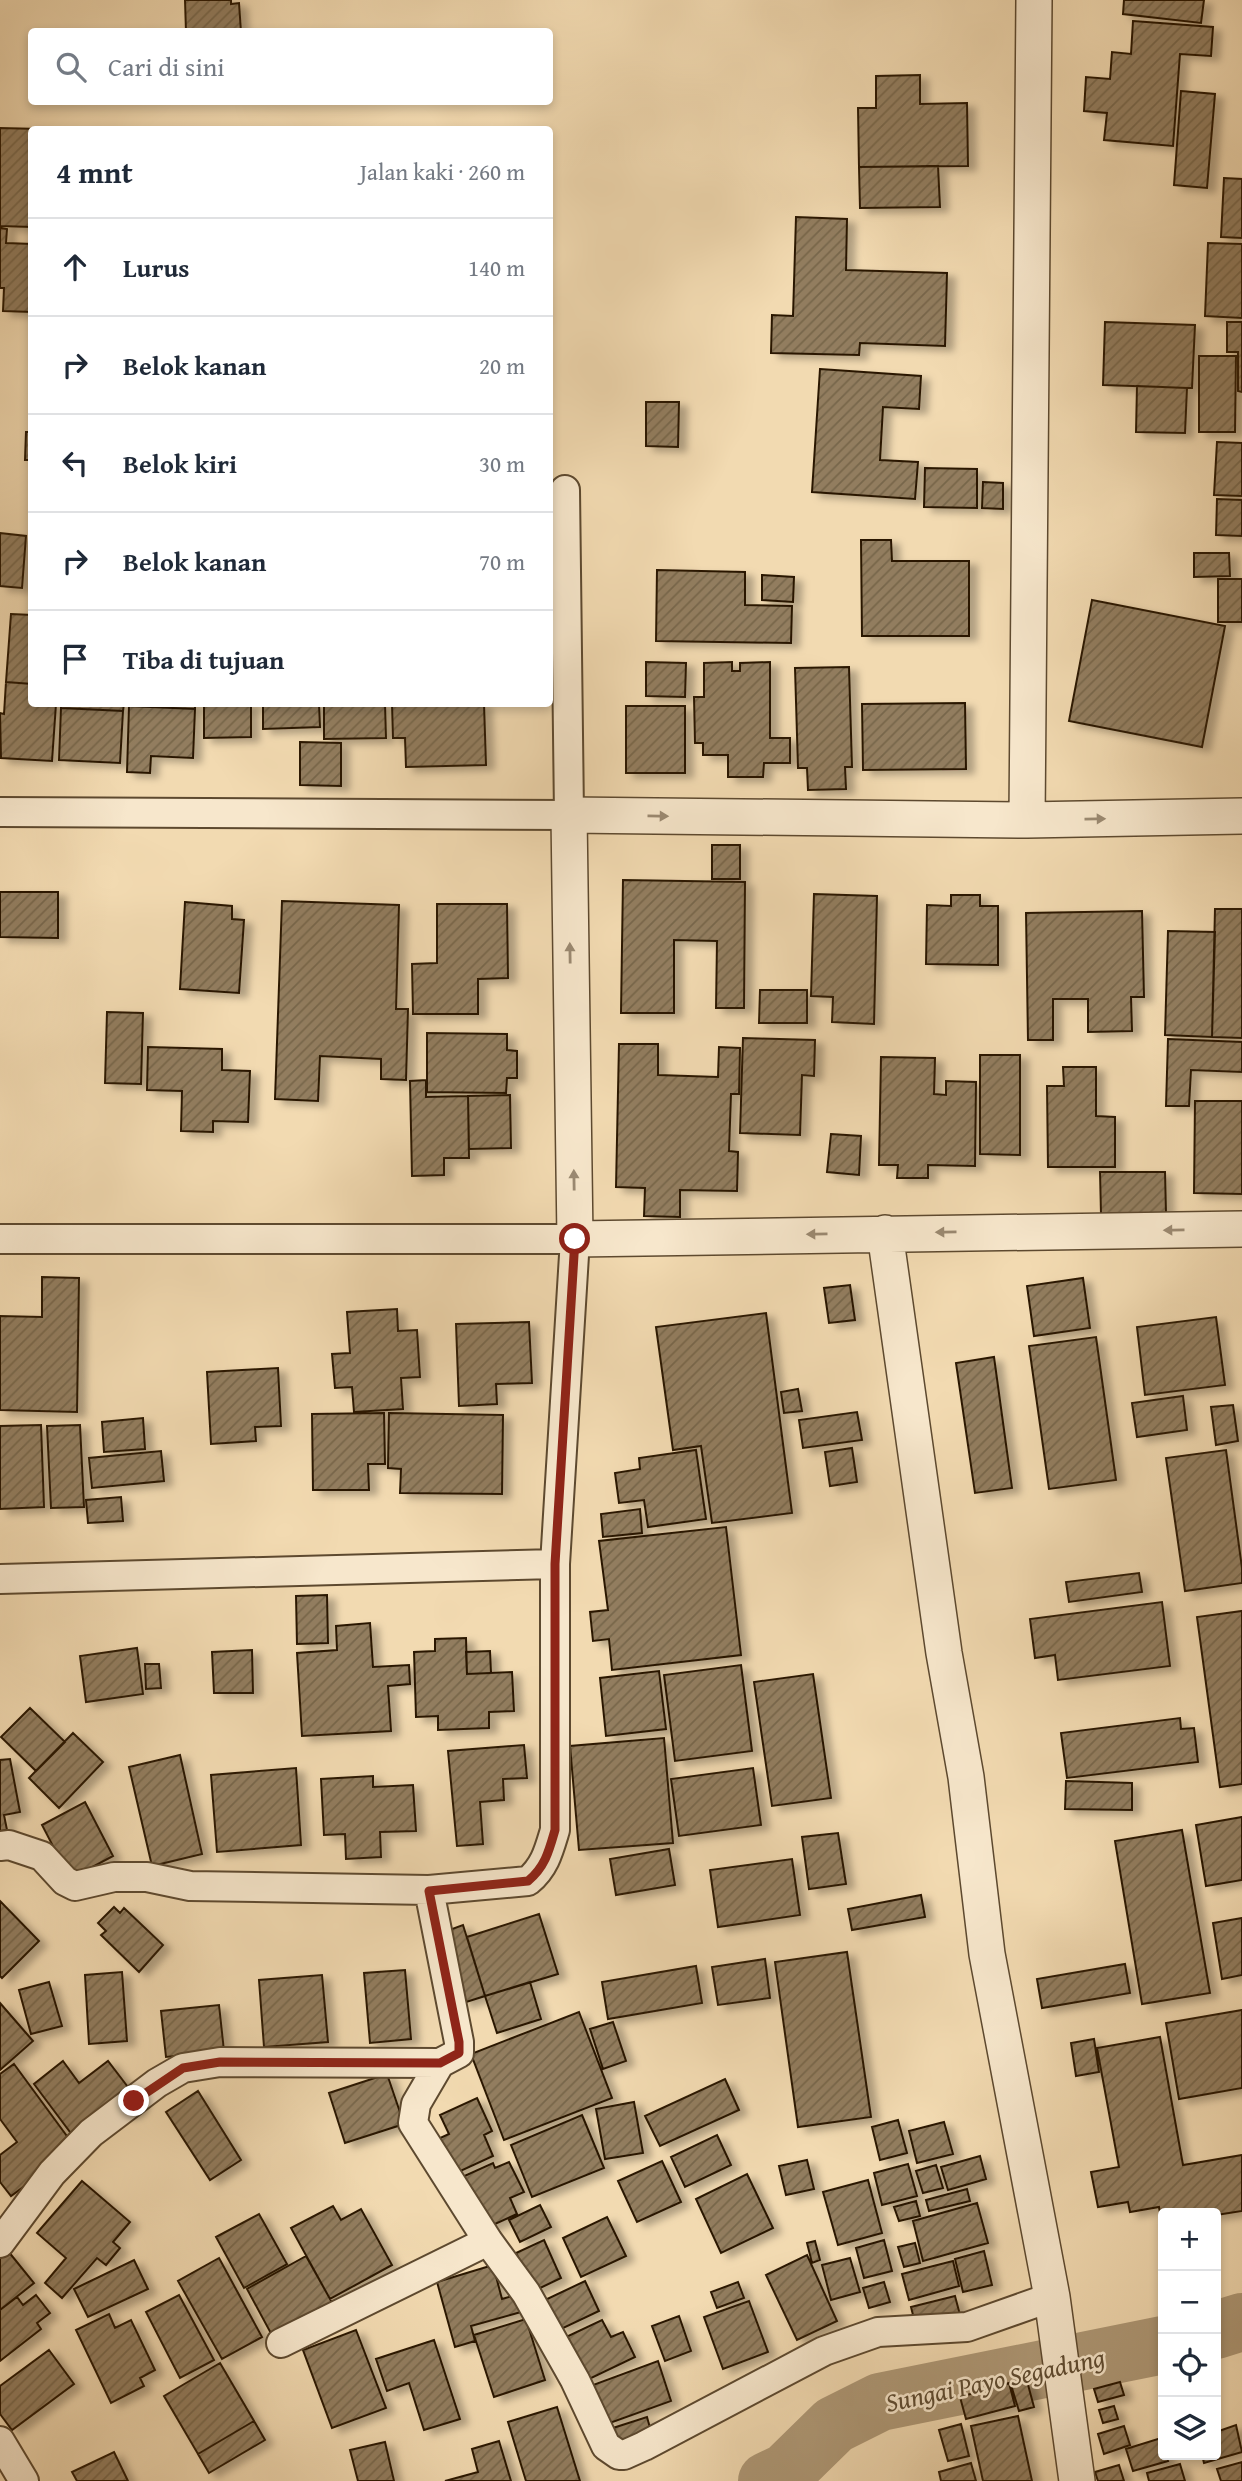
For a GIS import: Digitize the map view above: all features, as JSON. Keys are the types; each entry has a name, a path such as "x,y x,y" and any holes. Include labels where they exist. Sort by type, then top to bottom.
{"street":[{"path":"1027,820 1034,0"},
{"path":"0,1846 9,1845 42,1856 65,1881 75,1886 114,1877 147,1878 190,1886 429,1891 528,1881 538,1873 548,1857 555,1830 555,1564 575,1239 565,490"},
{"path":"0,812 1027,820 1242,816"},
{"path":"0,1239 575,1239 1242,1229"},
{"path":"885,1233 944,1653 966,1777 987,1954 1054,2310 1077,2481"},
{"path":"0,1579 555,1564"},
{"path":"0,2243 52,2173 91,2133 158,2083 183,2068 220,2062 440,2063 459,2053 429,1891"},
{"path":"440,2063 416,2104 413,2123 488,2241 526,2293 575,2379 606,2446 620,2455 644,2446 824,2351 877,2333 967,2327 1054,2310"},
{"path":"281,2343 488,2241"},
{"path":"0,2441 24,2481"}],"building":[{"path":"185,0 231,0 231,4 239,3 241,28 186,28"},
{"path":"1124,0 1204,0 1201,23 1123,14"},
{"path":"1133,21 1213,27 1211,56 1180,54 1173,146 1104,140 1107,113 1084,111 1086,77 1110,79 1112,52 1131,54"},
{"path":"920,75 920,104 967,103 968,166 859,167 858,108 876,108 876,76"},
{"path":"1181,91 1215,94 1207,188 1174,185"},
{"path":"0,128 28,129 28,227 0,226"},
{"path":"938,166 940,207 860,208 859,167"},
{"path":"1224,178 1242,179 1242,238 1221,237"},
{"path":"796,217 847,219 846,270 947,273 945,346 860,343 859,355 771,353 772,315 793,316"},
{"path":"0,228 7,229 6,243 28,244 28,312 3,311 4,288 0,288"},
{"path":"1208,243 1242,244 1242,318 1205,316"},
{"path":"1105,322 1195,325 1192,388 1103,385"},
{"path":"1227,322 1242,322 1242,392 1238,391 1238,352 1227,352"},
{"path":"1199,356 1236,356 1235,432 1199,432"},
{"path":"820,369 921,376 919,409 883,407 880,460 918,462 915,499 812,492"},
{"path":"1137,386 1187,388 1185,433 1136,432"},
{"path":"646,402 679,402 678,447 646,446"},
{"path":"26,432 28,432 28,460 25,460"},
{"path":"1217,442 1242,443 1242,496 1214,495"},
{"path":"925,468 977,469 977,508 924,507"},
{"path":"983,482 1003,483 1003,509 982,508"},
{"path":"1217,499 1242,500 1242,536 1216,535"},
{"path":"0,533 26,536 22,588 0,586"},
{"path":"861,540 891,540 892,561 969,561 969,636 862,636"},
{"path":"1194,553 1229,553 1230,576 1194,577"},
{"path":"657,570 745,572 745,605 792,606 791,643 656,641"},
{"path":"762,575 794,577 793,602 762,600"},
{"path":"1218,579 1242,579 1242,622 1218,622"},
{"path":"1092,600 1225,626 1202,747 1069,721"},
{"path":"11,614 28,615 28,684 6,682"},
{"path":"646,662 686,663 685,697 646,696"},
{"path":"732,662 732,671 740,671 740,663 770,662 770,738 790,738 790,763 764,763 763,777 728,777 728,755 703,755 703,743 695,743 694,697 704,697 704,663"},
{"path":"849,667 852,767 845,767 846,789 808,790 807,768 798,768 795,668"},
{"path":"6,682 28,684 28,707 56,707 52,761 1,758 0,713 4,714"},
{"path":"965,703 966,769 863,770 862,704"},
{"path":"626,706 685,706 685,773 626,773"},
{"path":"61,707 124,707 123,711"},
{"path":"129,707 195,709 193,758 151,756 150,773 127,772"},
{"path":"151,707 195,707 195,709"},
{"path":"204,707 251,707 251,737 204,738"},
{"path":"263,707 319,707 320,727 263,729"},
{"path":"324,707 385,707 386,738 324,739"},
{"path":"392,707 484,707 486,765 406,767 405,738 393,738"},
{"path":"61,708 123,711 120,763 59,760"},
{"path":"300,742 341,743 341,786 300,785"},
{"path":"712,845 740,845 740,879 712,879"},
{"path":"623,880 745,882 744,1008 716,1008 717,941 674,940 674,1013 621,1013"},
{"path":"0,892 58,892 58,938 0,937"},
{"path":"814,894 877,896 874,1024 832,1022 833,997 811,996"},
{"path":"951,895 980,895 980,906 998,906 998,965 926,964 927,905 951,906"},
{"path":"282,901 399,905 396,1009 408,1009 406,1080 381,1079 381,1059 320,1056 318,1101 275,1099"},
{"path":"185,902 232,906 232,919 244,920 239,993 180,989"},
{"path":"437,904 507,904 508,978 478,979 478,1014 413,1014 412,964 437,963"},
{"path":"1215,909 1242,909 1242,1038 1212,1037"},
{"path":"1142,911 1144,997 1131,997 1132,1031 1088,1032 1088,999 1053,999 1053,1040 1028,1040 1026,913"},
{"path":"1168,931 1215,932 1212,1037 1165,1035"},
{"path":"760,990 807,990 807,1023 759,1023"},
{"path":"107,1012 143,1013 141,1084 105,1083"},
{"path":"427,1033 507,1034 507,1050 517,1051 517,1078 507,1078 506,1093 427,1092"},
{"path":"743,1038 815,1040 814,1076 802,1075 800,1135 740,1133"},
{"path":"1168,1039 1242,1042 1242,1072 1191,1070 1189,1106 1166,1106"},
{"path":"619,1044 658,1044 658,1075 718,1077 719,1047 740,1048 739,1094 731,1094 729,1151 738,1152 737,1191 680,1190 680,1217 644,1216 645,1188 616,1187"},
{"path":"148,1047 222,1049 222,1070 250,1071 248,1122 213,1121 213,1132 181,1131 182,1091 147,1090"},
{"path":"980,1055 1020,1055 1020,1155 980,1154"},
{"path":"881,1057 935,1058 934,1094 946,1095 946,1081 976,1082 975,1166 928,1165 928,1178 897,1178 898,1165 879,1165"},
{"path":"1063,1067 1096,1067 1096,1116 1115,1117 1115,1167 1048,1167 1047,1086 1064,1086"},
{"path":"426,1080 426,1097 468,1096 469,1158 444,1158 444,1175 412,1176 410,1081"},
{"path":"510,1095 511,1148 469,1149 468,1096"},
{"path":"1195,1101 1242,1101 1242,1194 1194,1193"},
{"path":"831,1134 861,1136 859,1175 827,1172"},
{"path":"1100,1172 1165,1172 1166,1213 1101,1214"},
{"path":"42,1277 79,1278 77,1412 0,1410 0,1316 42,1317"},
{"path":"1083,1278 1090,1328 1034,1336 1027,1286"},
{"path":"850,1285 855,1320 829,1323 824,1288"},
{"path":"397,1309 398,1331 417,1330 420,1377 401,1378 403,1409 354,1412 352,1387 335,1388 332,1354 350,1353 347,1312"},
{"path":"766,1313 792,1513 712,1523 701,1446 673,1450 656,1327"},
{"path":"1216,1317 1225,1385 1145,1395 1137,1327"},
{"path":"529,1322 532,1383 496,1384 497,1404 459,1406 456,1324"},
{"path":"1096,1337 1116,1480 1049,1489 1029,1346"},
{"path":"994,1357 1012,1488 975,1493 956,1363"},
{"path":"278,1368 281,1426 255,1427 256,1441 211,1444 207,1372"},
{"path":"798,1389 802,1411 784,1413 781,1392"},
{"path":"1183,1396 1187,1430 1137,1437 1132,1403"},
{"path":"1233,1405 1238,1441 1216,1445 1211,1407"},
{"path":"857,1412 862,1440 803,1448 799,1420"},
{"path":"384,1413 385,1464 368,1464 369,1490 313,1490 312,1414"},
{"path":"389,1413 503,1415 502,1494 400,1493 401,1469 388,1468"},
{"path":"143,1418 145,1449 104,1452 102,1422"},
{"path":"41,1425 44,1507 0,1509 0,1426"},
{"path":"80,1425 84,1507 51,1508 47,1426"},
{"path":"852,1448 857,1482 830,1486 825,1452"},
{"path":"696,1450 706,1519 648,1527 644,1500 619,1503 615,1473 640,1469 639,1458"},
{"path":"1226,1450 1242,1583 1185,1591 1166,1458"},
{"path":"161,1451 164,1481 92,1488 89,1458"},
{"path":"121,1497 123,1521 88,1523 86,1500"},
{"path":"640,1509 642,1533 603,1537 601,1514"},
{"path":"726,1527 741,1655 612,1670 609,1639 593,1641 590,1612 608,1610 599,1541"},
{"path":"1139,1573 1142,1592 1069,1602 1066,1582"},
{"path":"327,1595 328,1643 297,1644 296,1596"},
{"path":"1162,1602 1170,1666 1058,1680 1055,1655 1035,1658 1030,1619"},
{"path":"1242,1611 1242,1784 1220,1787 1197,1617"},
{"path":"370,1623 373,1667 409,1665 410,1684 388,1686 391,1731 302,1736 297,1653 337,1650 336,1626"},
{"path":"466,1638 467,1674 512,1672 514,1711 489,1712 489,1728 438,1730 438,1716 416,1717 414,1652 435,1651 435,1639"},
{"path":"137,1648 143,1694 86,1702 80,1656"},
{"path":"252,1650 253,1693 214,1693 212,1652"},
{"path":"490,1651 491,1673 467,1674 466,1652"},
{"path":"145,1664 159,1664 161,1688 146,1689"},
{"path":"741,1665 752,1751 675,1761 664,1675"},
{"path":"659,1671 666,1729 606,1736 600,1678"},
{"path":"813,1674 831,1798 772,1806 754,1682"},
{"path":"30,1708 65,1742 36,1771 1,1737"},
{"path":"1180,1718 1181,1729 1194,1728 1198,1762 1067,1778 1061,1733"},
{"path":"73,1733 103,1762 59,1808 29,1778"},
{"path":"664,1738 673,1843 579,1850 570,1746"},
{"path":"524,1745 527,1778 503,1779 504,1800 480,1802 483,1844 457,1846 448,1751"},
{"path":"180,1755 202,1854 152,1866 129,1767"},
{"path":"10,1759 20,1812 4,1815 7,1830 0,1831 0,1760"},
{"path":"296,1768 301,1845 217,1852 211,1775"},
{"path":"753,1768 761,1825 679,1836 671,1779"},
{"path":"373,1776 373,1787 413,1785 416,1831 380,1832 381,1857 346,1859 345,1834 324,1835 321,1779"},
{"path":"1066,1781 1132,1783 1132,1810 1065,1809"},
{"path":"85,1802 113,1856 70,1879 42,1825"},
{"path":"1242,1817 1242,1880 1206,1886 1196,1825"},
{"path":"1182,1830 1210,1993 1142,2004 1115,1841"},
{"path":"838,1833 846,1884 809,1889 802,1837"},
{"path":"669,1849 675,1885 616,1895 610,1859"},
{"path":"792,1859 800,1915 718,1927 710,1870"},
{"path":"921,1895 925,1917 852,1930 848,1909"},
{"path":"0,1901 39,1941 2,1978 0,1976"},
{"path":"114,1907 120,1913 124,1908 163,1945 139,1972 101,1935 106,1931 98,1923"},
{"path":"539,1914 558,1974 485,1996 467,1937"},
{"path":"1242,1918 1242,1975 1222,1979 1213,1923"},
{"path":"463,1925 485,1996 463,2003 441,1933"},
{"path":"847,1952 871,2117 798,2127 775,1962"},
{"path":"765,1959 770,1998 718,2005 712,1967"},
{"path":"1125,1964 1130,1993 1042,2008 1037,1979"},
{"path":"696,1966 702,2003 608,2019 602,1982"},
{"path":"405,1970 411,2039 370,2043 364,1973"},
{"path":"122,1972 127,2041 89,2044 85,1975"},
{"path":"322,1975 328,2042 264,2047 259,1980"},
{"path":"49,1982 62,2026 31,2034 19,1990"},
{"path":"530,1982 541,2019 497,2033 485,1996"},
{"path":"0,2003 33,2041 0,2070"},
{"path":"219,2005 224,2051 166,2057 161,2011"},
{"path":"1242,2010 1242,2088 1179,2099 1166,2023"},
{"path":"579,2012 612,2098 504,2140 471,2054"},
{"path":"613,2022 626,2061 603,2069 590,2029"},
{"path":"1160,2037 1183,2165 1242,2155 1242,2211 1221,2214 1221,2208 1159,2207 1130,2212 1128,2202 1098,2207 1091,2172 1119,2167 1097,2048"},
{"path":"1094,2039 1099,2072 1076,2076 1071,2043"},
{"path":"63,2061 79,2083 108,2061 134,2095 76,2140 34,2084"},
{"path":"14,2064 72,2143 57,2162 11,2196 0,2182 0,2155 17,2142 0,2119 0,2074"},
{"path":"387,2074 404,2124 345,2143 329,2093"},
{"path":"725,2079 739,2110 660,2146 645,2116"},
{"path":"198,2091 241,2160 210,2180 166,2112"},
{"path":"477,2098 492,2131 484,2135 493,2156 454,2174 438,2139 449,2134 440,2115"},
{"path":"634,2102 643,2153 605,2159 596,2109"},
{"path":"582,2115 604,2168 532,2197 511,2145"},
{"path":"898,2120 907,2153 880,2160 872,2127"},
{"path":"944,2122 953,2154 917,2163 909,2131"},
{"path":"717,2135 731,2165 685,2187 671,2157"},
{"path":"980,2156 986,2179 948,2190 941,2167"},
{"path":"807,2160 814,2189 786,2195 779,2166"},
{"path":"662,2161 681,2202 637,2222 618,2181"},
{"path":"509,2162 524,2192 510,2198 517,2214 484,2229 460,2178 493,2163 495,2168"},
{"path":"908,2164 917,2196 882,2205 874,2173"},
{"path":"936,2165 943,2188 923,2193 916,2171"},
{"path":"747,2174 773,2228 721,2253 696,2199"},
{"path":"868,2180 882,2233 838,2245 823,2192"},
{"path":"82,2181 130,2222 113,2242 120,2248 106,2265 97,2258 62,2298 45,2283 66,2258 37,2233"},
{"path":"967,2189 970,2201 929,2211 926,2200"},
{"path":"916,2201 920,2216 899,2221 894,2207"},
{"path":"977,2203 988,2243 923,2261 913,2221"},
{"path":"540,2205 551,2227 520,2242 509,2220"},
{"path":"333,2206 341,2220 361,2209 392,2265 330,2299 291,2228"},
{"path":"259,2214 287,2264 244,2288 216,2237"},
{"path":"607,2217 626,2256 581,2277 563,2238"},
{"path":"544,2240 561,2278 534,2291 516,2253"},
{"path":"884,2240 892,2271 864,2278 856,2248"},
{"path":"815,2241 820,2260 812,2263 807,2243"},
{"path":"915,2243 920,2263 904,2267 898,2247"},
{"path":"8,2251 34,2283 0,2310 0,2257"},
{"path":"984,2251 992,2285 963,2292 955,2259"},
{"path":"807,2255 837,2321 797,2340 766,2275"},
{"path":"306,2256 334,2306 274,2339 247,2289"},
{"path":"219,2258 262,2337 222,2359 178,2281"},
{"path":"850,2258 860,2292 831,2300 822,2265"},
{"path":"134,2260 148,2289 88,2317 74,2289"},
{"path":"953,2261 959,2286 909,2300 902,2274"},
{"path":"493,2265 502,2299 516,2295 521,2312 471,2326 475,2341 455,2347 437,2282"},
{"path":"585,2281 599,2311 559,2330 545,2300"},
{"path":"738,2282 744,2298 717,2308 711,2292"},
{"path":"884,2282 890,2302 869,2308 863,2288"},
{"path":"36,2295 50,2313 37,2323 41,2329 0,2361 0,2310 17,2297 23,2305"},
{"path":"179,2295 214,2360 180,2378 146,2312"},
{"path":"955,2296 960,2315 916,2327 911,2307"},
{"path":"749,2301 768,2352 723,2369 704,2317"},
{"path":"109,2314 115,2328 131,2320 155,2370 140,2378 144,2386 111,2403 76,2330"},
{"path":"679,2316 691,2351 665,2361 652,2326"},
{"path":"526,2319 545,2380 494,2397 474,2335"},
{"path":"602,2320 611,2337 623,2332 635,2357 585,2381 564,2338"},
{"path":"356,2330 386,2408 332,2428 303,2350"},
{"path":"434,2340 460,2419 424,2430 409,2383 387,2391 376,2359"},
{"path":"49,2350 74,2384 12,2430 0,2414 0,2386"},
{"path":"658,2361 671,2401 607,2424 593,2385"},
{"path":"220,2363 254,2421 198,2454 164,2396"},
{"path":"1027,2381 1034,2407 1019,2411 1011,2385"},
{"path":"1120,2382 1124,2395 1098,2402 1094,2389"},
{"path":"1009,2383 1015,2406 966,2419 960,2397"},
{"path":"1114,2406 1118,2419 1103,2423 1099,2410"},
{"path":"557,2407 580,2481 526,2481 508,2422"},
{"path":"1018,2416 1032,2481 983,2481 971,2426"},
{"path":"647,2417 652,2435 618,2446 613,2428"},
{"path":"254,2421 265,2440 209,2473 198,2454"},
{"path":"961,2424 969,2456 948,2461 939,2430"},
{"path":"1236,2425 1242,2452 1221,2458 1221,2430"},
{"path":"1124,2426 1130,2445 1104,2454 1098,2434"},
{"path":"1158,2439 1158,2460 1168,2461 1133,2471 1126,2449"},
{"path":"499,2441 511,2481 445,2481 478,2472 472,2449"},
{"path":"385,2442 394,2481 358,2481 350,2450"},
{"path":"114,2452 128,2481 77,2481 72,2472"},
{"path":"1242,2462 1242,2481 1221,2481 1217,2469"},
{"path":"971,2463 976,2481 941,2481 939,2472"},
{"path":"1180,2464 1185,2481 1149,2481 1147,2473"},
{"path":"1119,2465 1124,2481 1098,2481 1095,2472"}],"waterway":[{"name":"Sungai Payo Segadung","path":"1221,2328 1242,2322"},
{"name":"Sungai Payo Segadung","path":"767,2481 786,2472 834,2425 880,2402 1158,2346"}],"route":[{"path":"134,2101 183,2068 220,2062 440,2063 459,2053 429,1891 528,1881 538,1873 548,1857 555,1830 555,1564 575,1239"}]}
